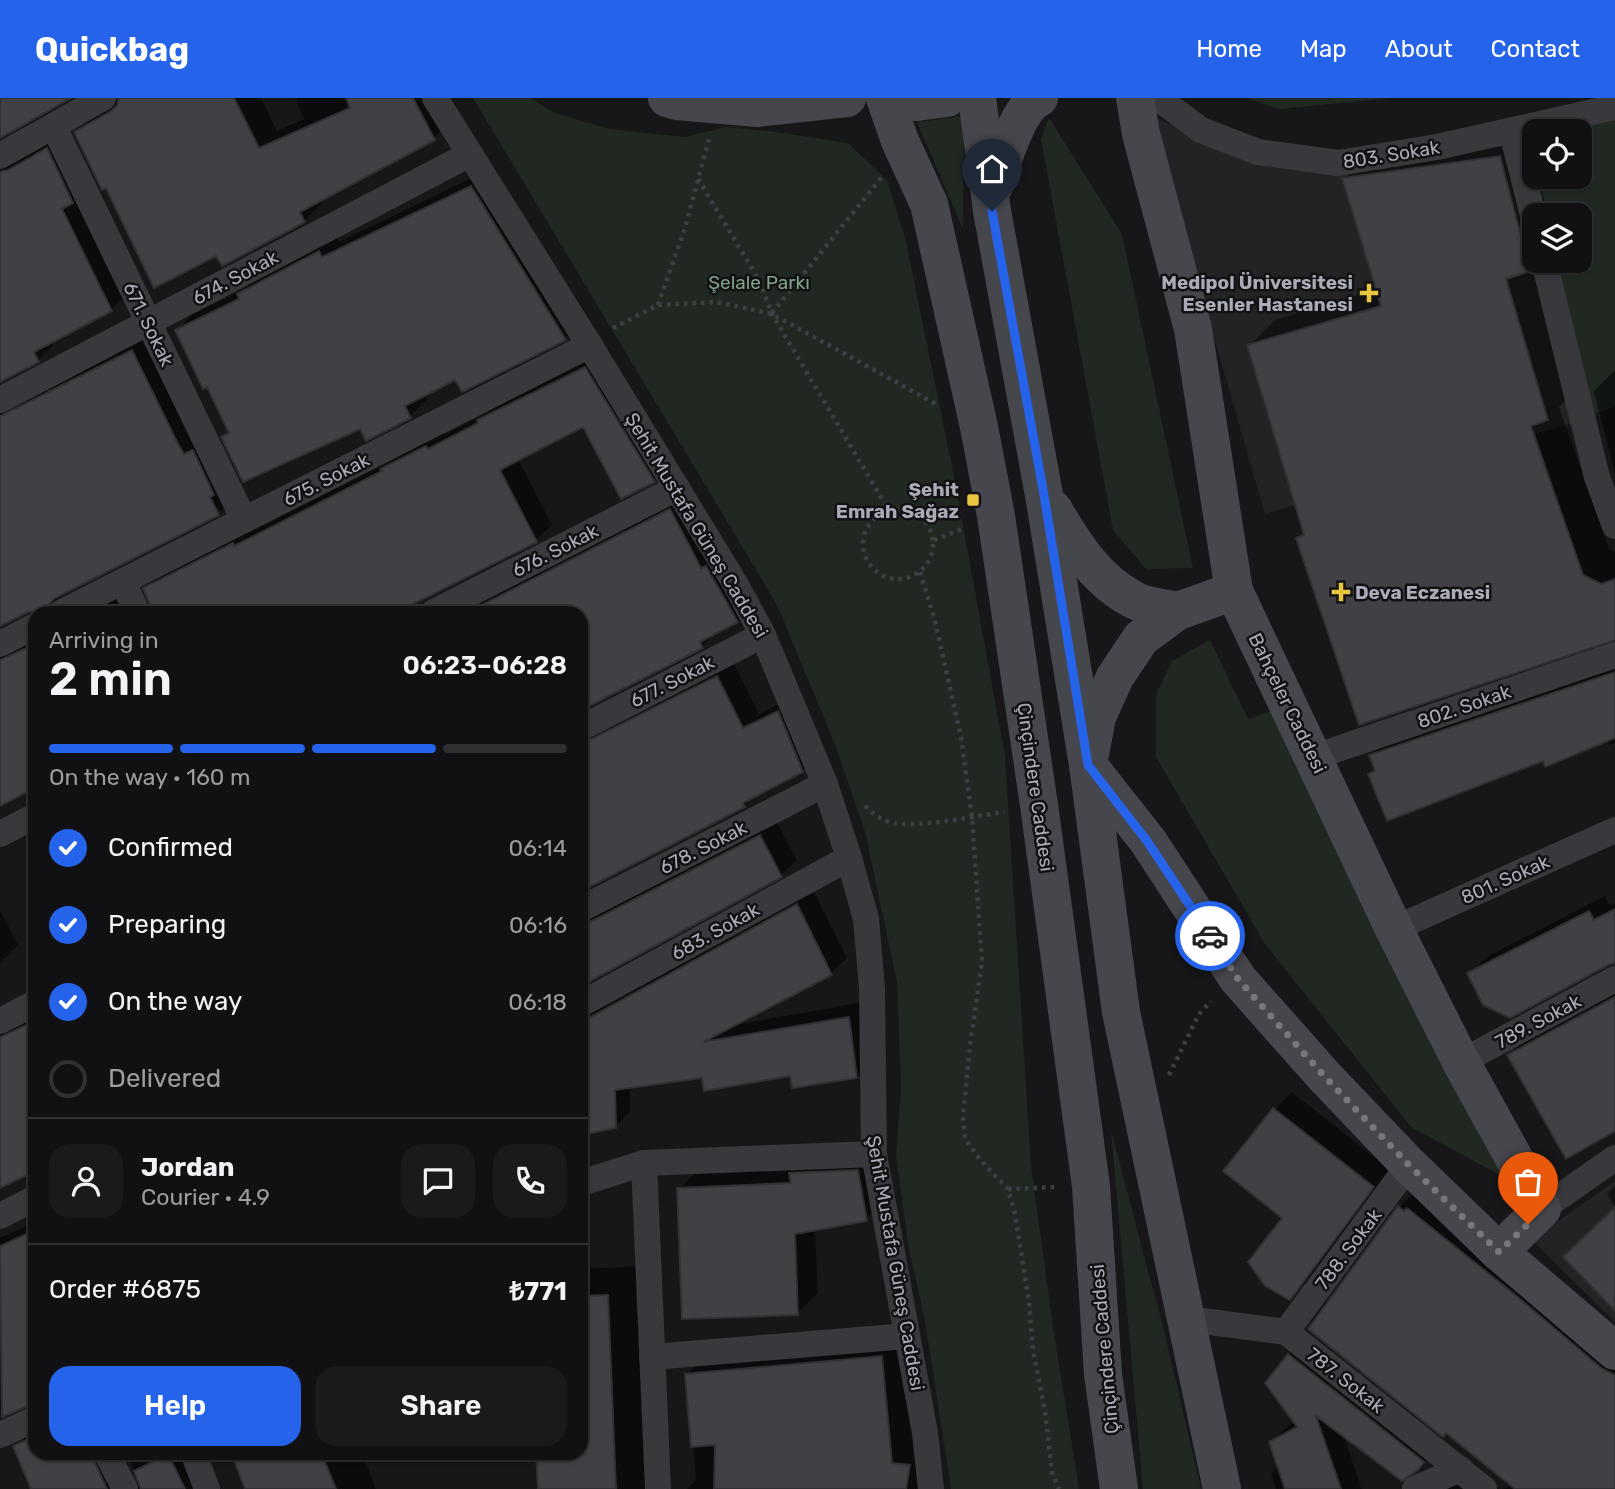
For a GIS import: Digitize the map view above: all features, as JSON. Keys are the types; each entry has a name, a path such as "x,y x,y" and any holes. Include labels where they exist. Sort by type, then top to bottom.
{"main road":[{"path":"667,98 757,108 847,98"},
{"name":"Çinçindere Caddesi","path":"885,98 904,150 929,204 996,516 1040,805 1091,1185 1103,1374 1119,1489"},
{"path":"896,98 916,102 947,98"},
{"path":"977,98 990,198 1044,495 1088,765 1121,1012 1222,1489"},
{"path":"990,198 1014,129 1033,100 1039,98"},
{"name":"Bahçeler Caddesi","path":"1135,98 1141,134 1192,329 1234,591 1394,929 1461,1062 1542,1209"},
{"path":"1044,495 1074,545 1099,577 1137,602 1178,611"},
{"path":"1234,591 1178,611 1142,638 1115,677 1097,717 1088,765 1147,841 1238,979 1325,1077 1409,1165 1499,1252 1615,1352"},
{"path":"1499,1252 1542,1209"}],"street":[{"path":"0,156 103,98"},
{"name":"Şehit Mustafa Güneş Caddesi","path":"435,98 677,488 764,635 825,784 866,919 870,974 874,1154 925,1433 931,1489"},
{"name":"803. Sokak","path":"1158,98 1201,130 1258,152 1338,163 1512,132 1615,107"},
{"name":"671. Sokak","path":"54,127 244,520"},
{"path":"1512,132 1530,203"},
{"name":"674. Sokak","path":"0,400 470,154"},
{"path":"1547,273 1606,474 1615,526"},
{"name":"675. Sokak","path":"74,606 588,343"},
{"name":"676. Sokak","path":"446,606 677,488"},
{"path":"123,582 134,606"},
{"path":"0,644 28,630"},
{"name":"677. Sokak","path":"588,724 764,635"},
{"name":"802. Sokak","path":"1314,757 1615,655"},
{"name":"678. Sokak","path":"588,905 825,784"},
{"path":"0,834 28,820"},
{"name":"801. Sokak","path":"1394,929 1615,830"},
{"name":"683. Sokak","path":"588,1000 849,858"},
{"name":"789. Sokak","path":"1461,1062 1615,979"},
{"path":"0,1021 28,1007"},
{"path":"588,1181 644,1163 874,1154"},
{"path":"1542,1209 1615,1158"},
{"path":"644,1163 657,1489"},
{"name":"788. Sokak","path":"1286,1332 1409,1165"},
{"path":"0,1216 28,1202"},
{"path":"1187,1319 1286,1332"},
{"name":"787. Sokak","path":"1286,1332 1484,1489"},
{"path":"652,1357 907,1336"},
{"path":"0,1435 28,1422"},
{"path":"110,1460 125,1489"},
{"path":"196,1460 207,1489"},
{"path":"1415,1489 1460,1469"}],"path":[{"path":"658,305 685,228 718,105"},
{"path":"772,314 904,150"},
{"path":"698,179 759,280 772,314 888,509"},
{"path":"588,343 658,305 717,303 772,314 979,427"},
{"path":"901,508 913,511 923,518 934,540 933,552 920,572 909,578 898,579 886,577 869,564 862,543 870,522 888,509 901,508"},
{"path":"920,572 935,621 961,737 972,817 982,962 968,1060 963,1116 965,1139 982,1162 1008,1189 1015,1214 1052,1473 1059,1489"},
{"path":"857,799 872,813 891,823 972,817 1040,805"},
{"path":"1143,1118 1176,1064 1199,1014 1217,995 1238,979"},
{"path":"1008,1189 1091,1185"}],"shaded area":[{"name":"Medipol Üniversitesi Esenler Hastanesi","path":"1150,115 1223,148 1275,161 1497,135 1522,235 1522,273 1531,273 1569,424 1265,514"},
{"path":"1615,1181 1615,1322 1532,1240"}],"green space":[{"name":"Şelale Parkı","path":"473,98 530,98 555,113 609,129 686,137 726,127 848,143 887,180 905,237 953,471 1005,756 1031,1165 1079,1489 951,1489 925,1321 909,1249 896,1155 901,1088 897,982 865,832 833,739 777,605"},
{"path":"1247,98 1391,98 1279,109"},
{"path":"1615,106 1615,406 1569,424 1531,273 1592,273 1592,203 1522,203 1522,235 1497,135 1522,129 1522,189 1592,189 1592,119 1562,119"},
{"path":"964,116 963,229 917,122"},
{"path":"1049,118 1122,234 1193,568 1146,569 1113,530 1041,139"},
{"path":"1210,640 1248,719 1293,703 1517,1184 1412,1128 1265,944 1156,757 1156,694 1172,661"},
{"path":"1111,1130 1165,1335 1201,1489 1143,1489"}],"building":[{"path":"0,98 71,98 0,138"},
{"path":"119,98 234,98 259,148 350,108 346,98 413,98 435,140 300,212 305,222 222,266 216,256 154,288 106,188 102,190 74,132 111,111"},
{"path":"47,148 73,203 62,209 112,311 34,352 39,362 0,382 0,172"},
{"path":"1500,156 1522,240 1524,273 1506,279 1548,420 1531,426 1583,575 1601,584 1615,579 1615,640 1359,725 1296,538 1304,535 1247,345 1381,306 1342,178"},
{"path":"471,186 566,340 462,392 455,380 405,406 411,418 366,441 360,429 243,482 221,437 229,433 207,387 203,389 175,330 239,299 237,294 319,251 322,257"},
{"path":"132,350 184,454 193,450 214,495 210,497 219,515 55,598 48,606 28,606 28,612 0,626 0,416"},
{"path":"585,367 655,482 621,499 583,427 500,470 537,542 409,606 150,606 143,588 233,543 234,546 426,446 428,449 478,423 477,420"},
{"path":"670,509 701,568 706,566 738,622 700,642 703,648 588,706 588,606 480,606"},
{"path":"28,647 28,792 0,806 0,660"},
{"path":"1615,672 1615,738 1545,767 1543,761 1387,821 1368,774 1375,771 1369,755"},
{"path":"717,676 743,728 778,711 803,772 743,803 745,807 588,887 588,740"},
{"path":"760,835 782,877 588,982 588,923"},
{"path":"797,904 832,975 703,1042 849,1017 857,1078 792,1088 790,1076 704,1091 702,1078 615,1090 616,1128 588,1134 589,1018"},
{"path":"1615,909 1615,963 1510,1018 1483,1005 1467,973 1589,911 1594,920"},
{"path":"1615,997 1615,1131 1566,1159 1507,1055"},
{"path":"28,1024 28,1174 0,1188 0,1037"},
{"path":"1273,1108 1374,1187 1290,1300 1265,1286 1248,1262 1282,1218 1223,1171"},
{"path":"858,1170 867,1221 795,1234 798,1315 682,1319 677,1188 791,1183 789,1173"},
{"path":"1398,1206 1404,1211 1407,1208 1601,1368 1615,1375 1615,1489 1515,1489 1446,1433 1443,1437 1308,1329"},
{"path":"1615,1207 1615,1311 1563,1257"},
{"path":"28,1233 28,1406 2,1417 0,1246"},
{"path":"608,1295 616,1489 538,1489 536,1460 588,1460 588,1296"},
{"path":"1288,1354 1424,1462 1418,1470 1402,1481 1316,1416 1341,1489 1285,1489 1269,1442 1297,1427 1265,1383"},
{"path":"882,1356 892,1463 910,1465 906,1489 714,1489 715,1445 691,1447 685,1374"},
{"path":"28,1439 28,1460 94,1460 107,1489 31,1489 13,1446"},
{"path":"156,1460 171,1460 185,1489 141,1489 134,1471"},
{"path":"234,1460 324,1460 336,1489 245,1489"}],"way so far":[{"path":"1210,936 1238,979 1325,1077 1409,1165 1499,1252 1528,1224"}],"place":[{"name":"Medipol Üniversitesi Esenler Hastanesi","path":"1369,293"},
{"name":"Şehit Emrah Sağaz","path":"973,500"},
{"name":"Deva Eczanesi","path":"1341,592"}],"route":[{"path":"992,211 1044,495 1088,765 1147,841 1210,936"}]}
